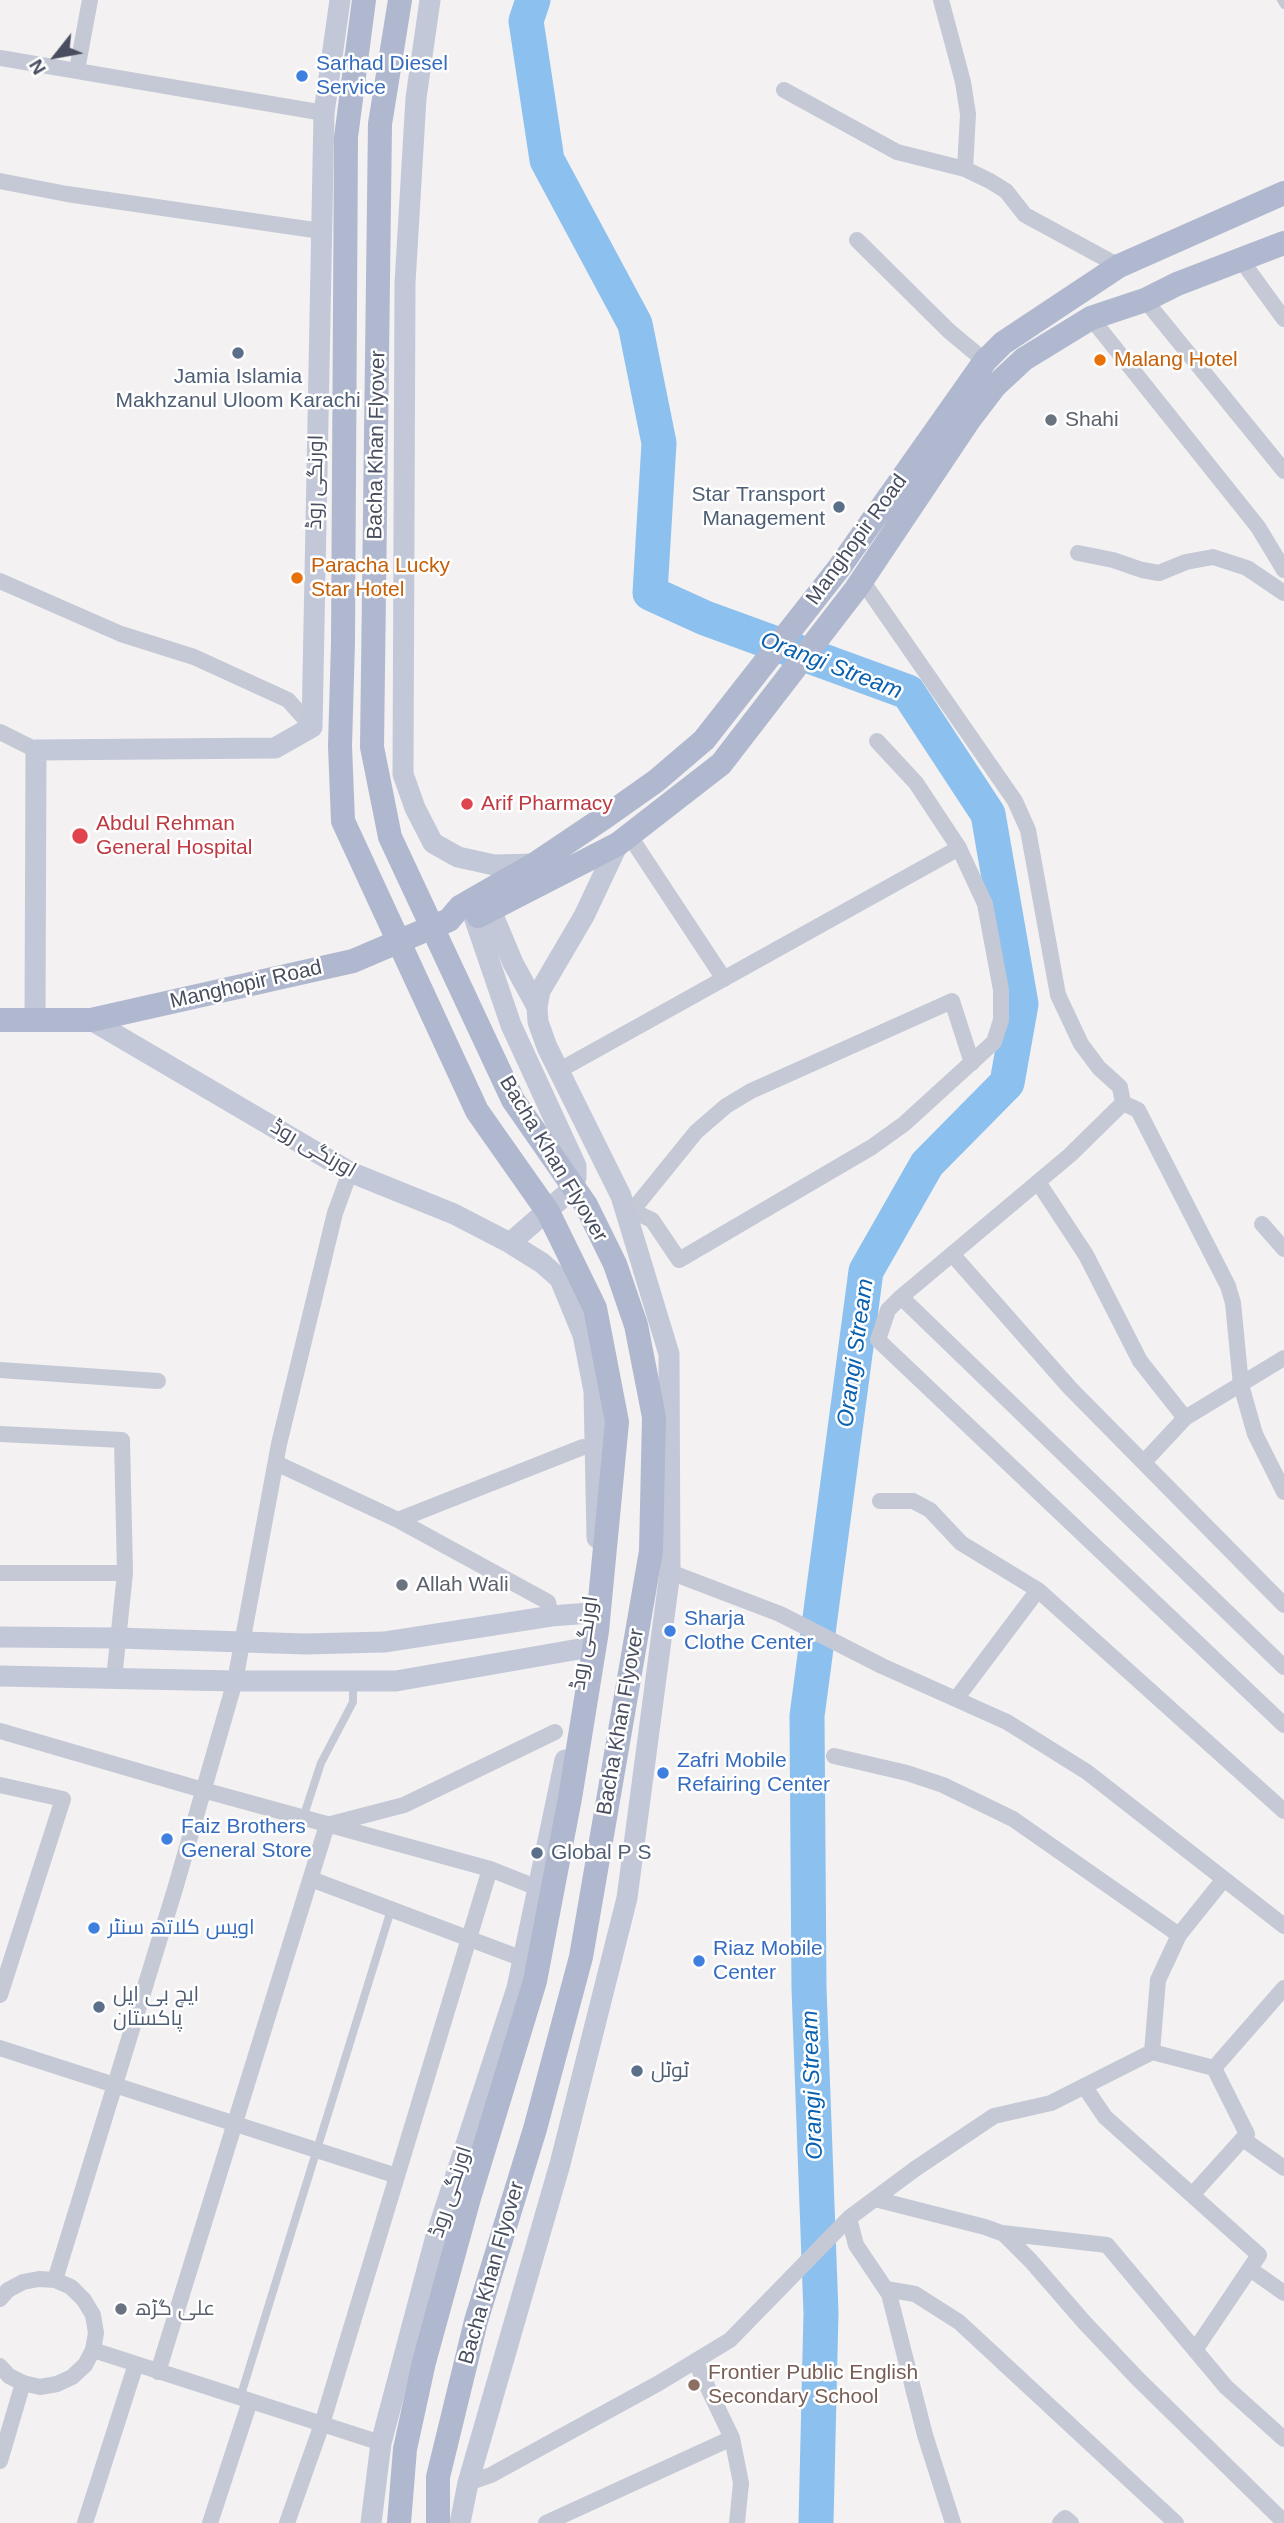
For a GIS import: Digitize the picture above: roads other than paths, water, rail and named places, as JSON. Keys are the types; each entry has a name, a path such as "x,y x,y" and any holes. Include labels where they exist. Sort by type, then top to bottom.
{"main road":[{"name":"Bacha Khan Flyover","path":"364,0 345,137 343,642 340,746 343,821 477,1111 548,1212 595,1308 617,1422 597,1631 570,1798 535,1981 469,2198 424,2362 405,2449 399,2523"},
{"name":"Bacha Khan Flyover","path":"400,0 380,124 372,747 390,837 507,1088 586,1205 615,1264 636,1325 654,1417 651,1551 581,1957 535,2129 473,2334 438,2477 438,2523"},
{"name":"Manghopir Road","path":"480,906 535,864 656,781 704,740 852,578 985,360 1003,342 1119,265 1284,193"},
{"name":"Manghopir Road","path":"0,1020 91,1020 353,961 449,920 460,907 480,906 624,840 721,764 852,578 969,420 995,387 1024,359 1091,318 1145,300 1284,243"}],"street":[{"path":"77,71 90,0"},
{"name":"اورنگی روڈ","path":"312,727 324,113 340,0"},
{"path":"430,0 416,98 405,282 403,774 415,808 433,843 458,857 494,865 535,864"},
{"path":"941,0 963,82 968,114 965,169"},
{"path":"0,58 324,113"},
{"path":"784,90 897,152 965,169 1006,191 1026,215 1119,265"},
{"path":"0,181 67,194 321,230"},
{"path":"857,240 949,331 985,360"},
{"path":"1241,260 1284,319"},
{"path":"1145,300 1284,471"},
{"path":"1091,318 1258,527 1284,570"},
{"path":"1078,553 1113,559 1159,573 1186,562 1213,558 1247,568 1284,593"},
{"path":"852,578 1015,801 1028,830 1058,995 1081,1044 1099,1068 1120,1087 1123,1103"},
{"path":"0,581 121,634 194,657 288,700 312,727 275,748 36,750 0,732"},
{"path":"628,1209 652,1220 679,1260 872,1147 904,1124 994,1042 1001,1020 1001,990 985,904 959,848 916,783 877,741"},
{"path":"35,1020 36,750"},
{"path":"460,2523 468,2483 560,2164 627,1898 670,1572 669,1354 628,1209 558,1071 538,1022 537,1007 540,991 624,840 724,979"},
{"path":"558,1071 959,848"},
{"path":"480,906 537,1007"},
{"path":"480,906 493,975 511,1025 576,1166 576,1178 571,1190 510,1243"},
{"path":"628,1209 695,1132 726,1106 751,1091 952,1001 972,1063"},
{"name":"اورنگی روڈ","path":"91,1020 349,1171 454,1213 542,1263 560,1279 583,1335 594,1391 597,1549 582,1677 517,1988 436,2236 381,2443 371,2523"},
{"path":"1123,1103 1070,1155 901,1297 888,1310 877,1340 1284,1725"},
{"path":"1123,1103 1138,1110 1228,1286 1233,1303 1241,1385 1255,1434 1284,1492"},
{"path":"55,2280 235,1681 276,1463 335,1213 349,1171"},
{"path":"1038,1182 1086,1255 1140,1361 1185,1418"},
{"path":"1262,1224 1284,1249"},
{"path":"952,1254 1070,1388 1284,1605"},
{"path":"901,1297 1284,1667"},
{"path":"1144,1462 1185,1418 1284,1358"},
{"path":"0,1370 158,1381"},
{"path":"0,1434 122,1440 125,1573 114,1679"},
{"path":"398,1520 583,1447"},
{"path":"276,1463 398,1520 548,1602 551,1616"},
{"path":"880,1501 912,1501 930,1510 961,1543 1038,1590 1284,1811"},
{"path":"670,1572 780,1614 882,1666 1007,1722 1087,1772 1284,1926"},
{"path":"0,1573 125,1573"},
{"path":"956,1699 1038,1590"},
{"path":"0,1637 306,1644 384,1642 551,1616 590,1613"},
{"path":"0,1676 396,1681 585,1647"},
{"path":"0,1731 490,1869 538,1888"},
{"path":"327,1825 404,1805 555,1732"},
{"path":"834,1756 907,1773 943,1785 1013,1819 1179,1935"},
{"path":"0,1786 62,1799 0,1994"},
{"path":"158,2372 327,1825"},
{"path":"287,2523 322,2424 490,1869"},
{"path":"310,1879 523,1959"},
{"path":"1152,2052 1158,1980 1179,1935 1224,1879"},
{"path":"1214,2068 1284,1988"},
{"path":"0,2048 397,2176"},
{"path":"468,2483 491,2474 730,2340 849,2218 994,2116 1051,2103 1152,2052 1214,2068 1247,2134 1192,2195"},
{"path":"1084,2086 1105,2117 1259,2255 1195,2350"},
{"path":"1243,2139 1284,2168"},
{"path":"875,2199 1004,2234 1138,2379 1282,2516"},
{"path":"849,2218 856,2245 889,2294 925,2435 953,2523"},
{"path":"999,2233 1107,2245 1226,2387 1284,2439"},
{"path":"1250,2269 1284,2293"},
{"path":"0,2299 8,2290 23,2282 55,2280 71,2287 84,2300 93,2315 96,2333 93,2350 85,2365 65,2381 40,2387 23,2384 9,2376 0,2366"},
{"path":"886,2289 915,2294 959,2322 1176,2523"},
{"path":"93,2350 381,2443"},
{"path":"695,2361 733,2438 741,2483 737,2523"},
{"path":"85,2523 136,2364"},
{"path":"0,2461 23,2384"},
{"path":"211,2523 245,2400"},
{"path":"546,2523 733,2438"},
{"path":"1060,2523 1065,2518 1071,2523"}],"lane":[{"path":"1281,0 1284,5"},
{"path":"303,1818 321,1763 353,1702 353,1682"},
{"path":"245,2400 317,2150 391,1910"}],"waterway":[{"name":"Orangi Stream","path":"533,0 526,21 547,160 635,324 659,443 650,593 705,618 908,692 988,814 1021,1004 1007,1083 927,1164 866,1271 807,1716 809,1988 821,2313 816,2523"}],"place":[{"name":"Sarhad Diesel Service","path":"302,76"},
{"name":"Jamia Islamia Makhzanul Uloom Karachi","path":"238,353"},
{"name":"Malang Hotel","path":"1100,360"},
{"name":"Shahi","path":"1051,420"},
{"name":"Star Transport Management","path":"839,507"},
{"name":"Paracha Lucky Star Hotel","path":"297,578"},
{"name":"Arif Pharmacy","path":"467,804"},
{"name":"Abdul Rehman General Hospital","path":"80,836"},
{"name":"Allah Wali","path":"402,1585"},
{"name":"Sharja Clothe Center","path":"670,1631"},
{"name":"Zafri Mobile Refairing Center","path":"663,1773"},
{"name":"Faiz Brothers General Store","path":"167,1839"},
{"name":"Global P S","path":"537,1853"},
{"name":"اویس کلاتھ سنٹر","path":"94,1928"},
{"name":"Riaz Mobile Center","path":"699,1961"},
{"name":"ایچ بی ایل پاکستان","path":"99,2007"},
{"name":"ٹوٹل","path":"637,2071"},
{"name":"علی گڑھ","path":"121,2309"},
{"name":"Frontier Public English Secondary School","path":"694,2385"}]}
